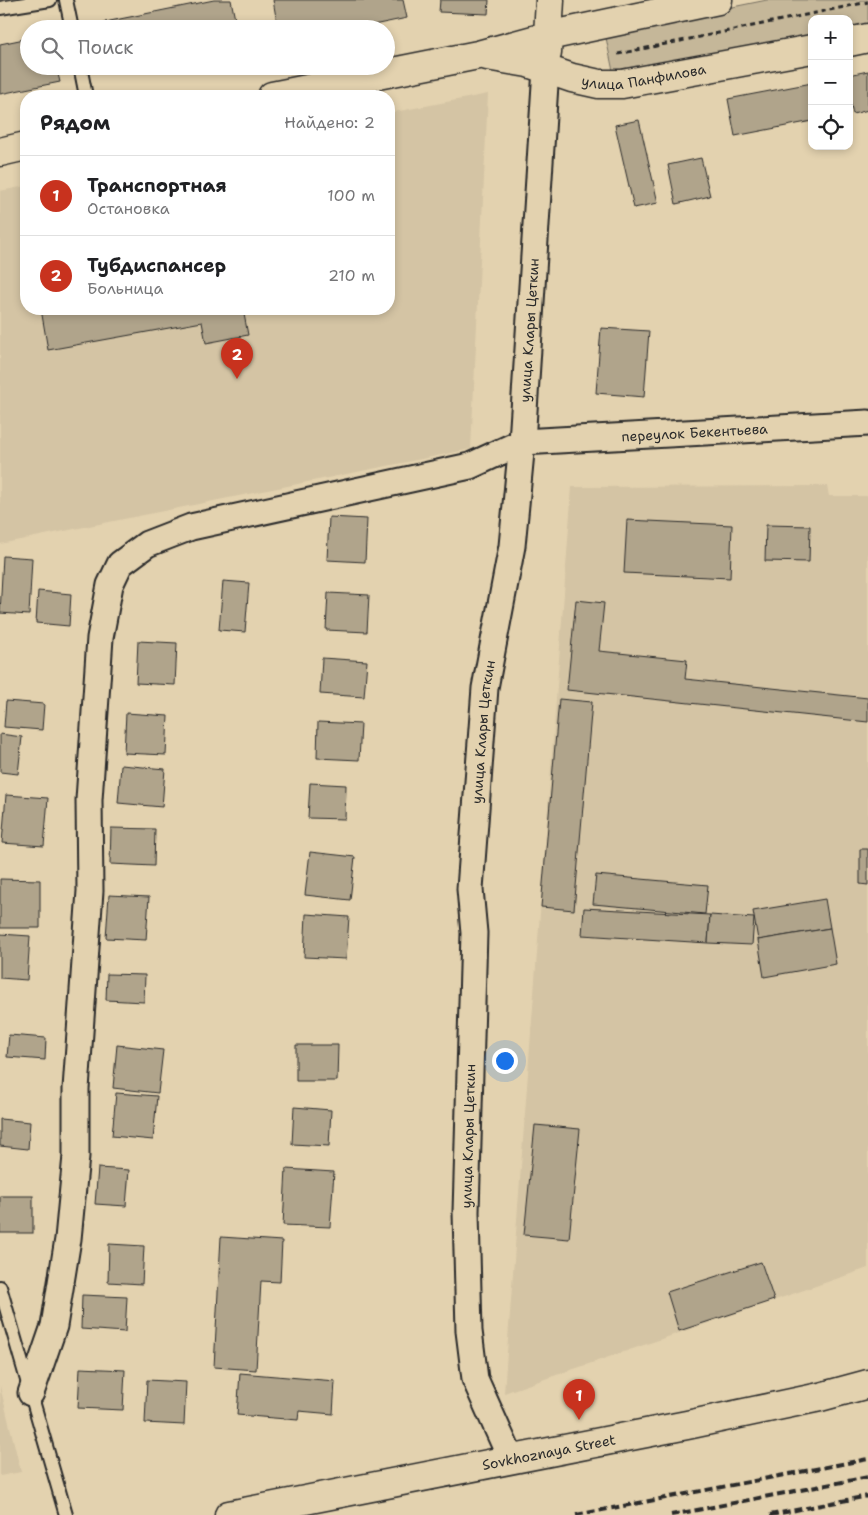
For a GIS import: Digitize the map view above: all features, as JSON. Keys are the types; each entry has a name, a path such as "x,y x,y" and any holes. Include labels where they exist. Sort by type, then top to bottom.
{"street":[{"name":"улица Клары Цеткин","path":"512,1459 475,1379 469,1330 466,1212 474,933 470,889 485,688 512,546 522,442 550,0"},
{"name":"улица Панфилова","path":"395,72 478,55 548,36 718,0"},
{"path":"853,41 868,38"},
{"name":"улица Панфилова","path":"478,55 507,59 600,84 614,84 808,50"},
{"name":"улица Панфилова","path":"302,90 378,75"},
{"path":"0,152 20,147"},
{"name":"переулок Бекентьева","path":"522,442 868,423"},
{"path":"31,1393 54,1326 68,1239 76,1156 76,1089 90,891 89,800 100,638 110,585 120,564 147,544 191,527 470,466 522,442"},
{"name":"Sovkhoznaya Street","path":"229,1515 687,1425 820,1397 868,1384"}],"lane":[{"path":"0,8 50,0"},
{"path":"66,0 70,20"},
{"path":"82,75 85,90"},
{"path":"0,1287 66,1515"}],"path":[{"path":"618,54 868,2"},
{"path":"610,23 622,67 614,84"}],"shaded area":[{"path":"767,0 868,0 868,26 853,28 853,15 808,15 808,38 614,76 605,33"},
{"path":"488,94 471,449 0,544 0,191 20,187 20,315 395,315 395,112"},
{"path":"827,486 829,496 868,496 868,1268 504,1393 572,487"},
{"path":"0,1386 21,1472 0,1476"}],"building":[{"path":"214,0 231,0 235,20 115,20"},
{"path":"273,0 403,0 407,18 395,20 276,20"},
{"path":"440,0 489,0 488,14 439,12"},
{"path":"20,40 20,75 58,75 60,82 0,94 0,44"},
{"path":"868,71 868,110 853,114 853,105 853,74"},
{"path":"808,84 808,122 735,136 728,99"},
{"path":"639,120 658,203 634,208 615,125"},
{"path":"701,158 710,196 676,204 668,165"},
{"path":"42,315 244,315 248,335 206,343 202,322 48,350"},
{"path":"601,328 649,331 644,397 596,393"},
{"path":"329,517 367,519 365,562 327,560"},
{"path":"627,520 732,525 730,578 624,573"},
{"path":"766,525 810,526 809,562 765,561"},
{"path":"3,556 32,558 29,615 0,613"},
{"path":"223,581 249,583 245,632 219,630"},
{"path":"38,591 71,594 69,626 36,623"},
{"path":"328,593 369,595 367,632 326,630"},
{"path":"576,600 604,603 599,651 687,660 685,679 868,698 868,722 567,690"},
{"path":"138,641 177,643 175,685 136,683"},
{"path":"322,658 367,661 364,697 320,694"},
{"path":"559,699 592,702 574,910 541,907"},
{"path":"6,701 44,704 42,730 4,727"},
{"path":"126,713 168,716 166,755 124,753"},
{"path":"318,722 361,724 359,760 317,758"},
{"path":"0,734 22,737 18,774 0,772"},
{"path":"121,765 165,769 162,807 118,803"},
{"path":"310,783 346,785 345,819 308,818"},
{"path":"6,795 48,798 44,846 2,843"},
{"path":"111,828 155,829 154,866 110,864"},
{"path":"860,849 868,849 868,885 860,884"},
{"path":"310,852 355,857 350,900 305,895"},
{"path":"596,875 708,885 705,914 593,904"},
{"path":"0,879 40,880 40,928 0,928"},
{"path":"109,895 149,897 146,940 106,938"},
{"path":"825,899 830,928 758,940 753,911"},
{"path":"584,908 710,915 708,943 582,935"},
{"path":"306,914 349,917 346,959 304,957"},
{"path":"710,915 754,918 752,945 708,943"},
{"path":"830,928 836,964 764,977 758,940"},
{"path":"0,934 30,936 27,980 0,978"},
{"path":"107,974 145,975 144,1002 106,1000"},
{"path":"9,1035 46,1038 45,1060 7,1057"},
{"path":"117,1045 163,1050 158,1093 113,1088"},
{"path":"296,1045 338,1045 337,1081 296,1081"},
{"path":"116,1093 157,1096 153,1140 112,1136"},
{"path":"294,1107 331,1110 329,1146 292,1144"},
{"path":"0,1119 30,1122 28,1149 0,1146"},
{"path":"535,1125 580,1129 569,1239 524,1235"},
{"path":"98,1168 129,1170 126,1206 95,1204"},
{"path":"286,1169 334,1172 330,1227 283,1225"},
{"path":"0,1196 33,1196 33,1233 0,1233"},
{"path":"221,1237 282,1241 280,1282 261,1281 256,1370 214,1367"},
{"path":"109,1244 144,1246 142,1284 108,1282"},
{"path":"761,1262 774,1300 679,1331 667,1292"},
{"path":"82,1295 127,1297 125,1332 81,1329"},
{"path":"80,1368 125,1370 123,1410 78,1408"},
{"path":"240,1373 335,1381 333,1414 299,1411 298,1420 237,1415"},
{"path":"147,1380 186,1382 184,1425 145,1423"}],"railway":[{"path":"576,1515 868,1459"},
{"path":"671,1515 868,1477"},
{"path":"770,1515 868,1496"}],"place":[{"name":"Тубдиспансер","path":"237,379"},
{"name":"Транспортная","path":"579,1420"}]}
